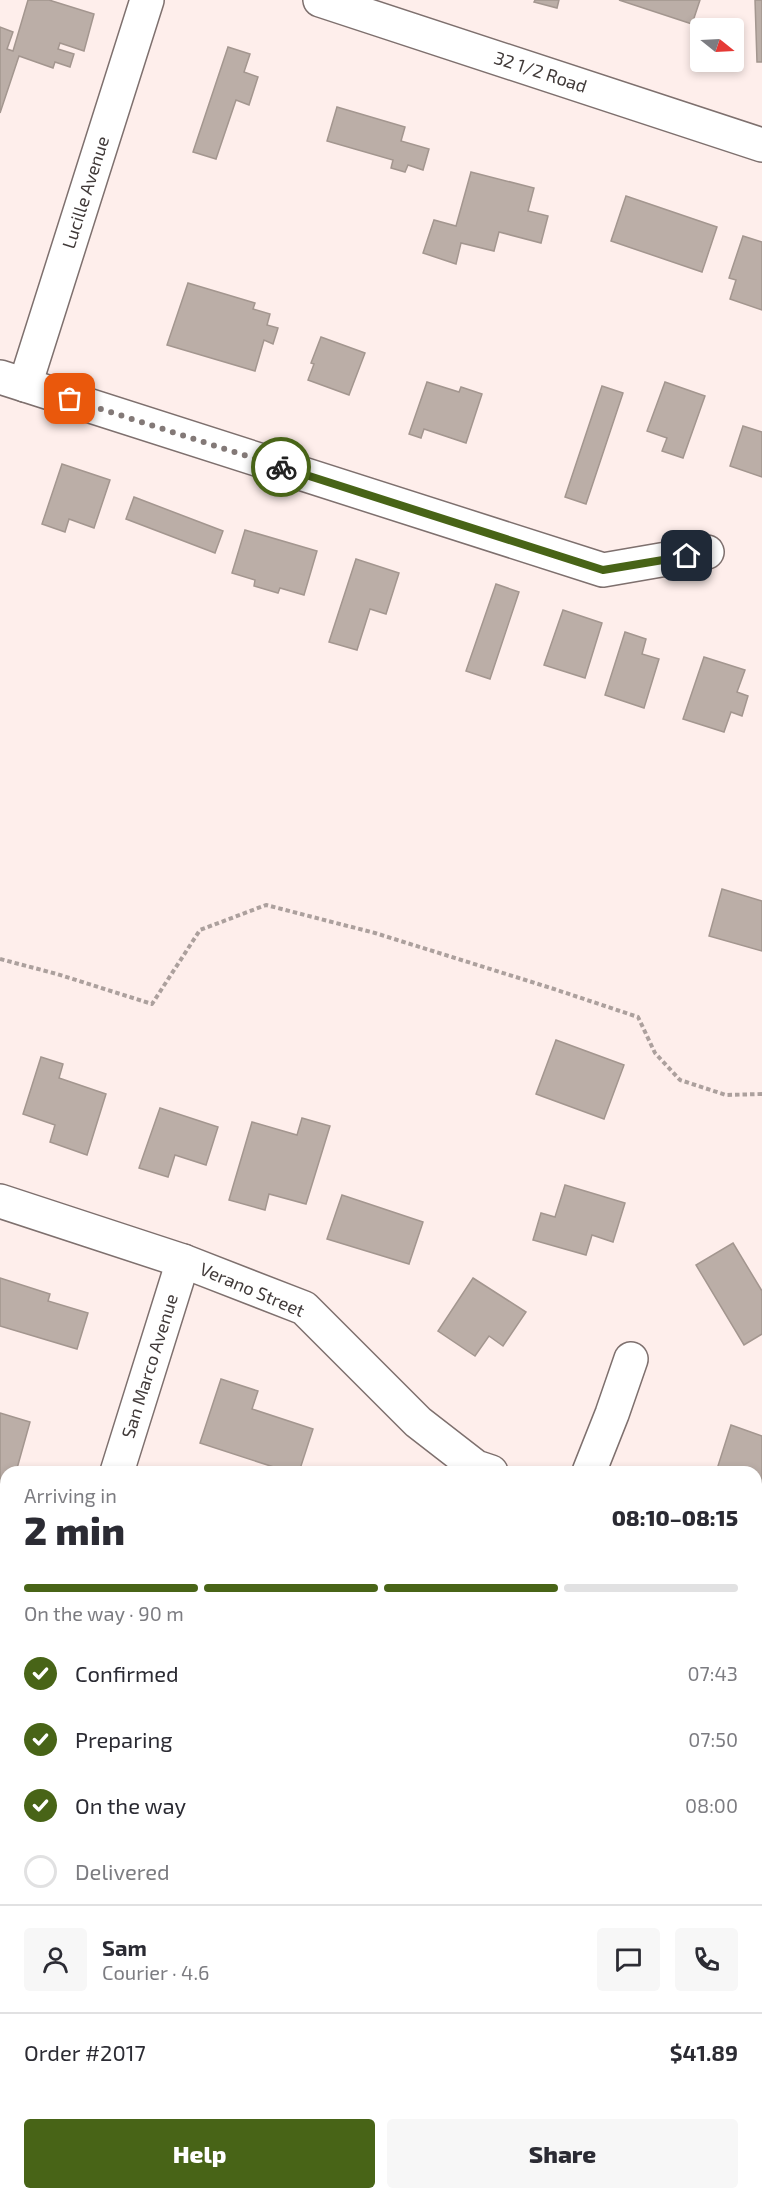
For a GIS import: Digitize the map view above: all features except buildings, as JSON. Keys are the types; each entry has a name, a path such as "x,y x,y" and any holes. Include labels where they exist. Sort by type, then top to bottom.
{"street":[{"name":"Lucille Avenue","path":"13,381 147,0"},
{"name":"32 1/2 Road","path":"320,0 762,145"},
{"path":"13,381 603,570 707,552"},
{"name":"Verano Street","path":"0,1201 183,1261 304,1308 418,1422 475,1466"},
{"name":"San Marco Avenue","path":"119,1466 183,1261"},
{"path":"591,1466 631,1359"}],"path":[{"path":"0,959 152,1004 200,930 266,905 375,933 638,1017 656,1053 680,1080 726,1095 762,1094"}],"way so far":[{"path":"70,399 281,467"}],"route":[{"path":"281,467 603,570 687,556"}]}
